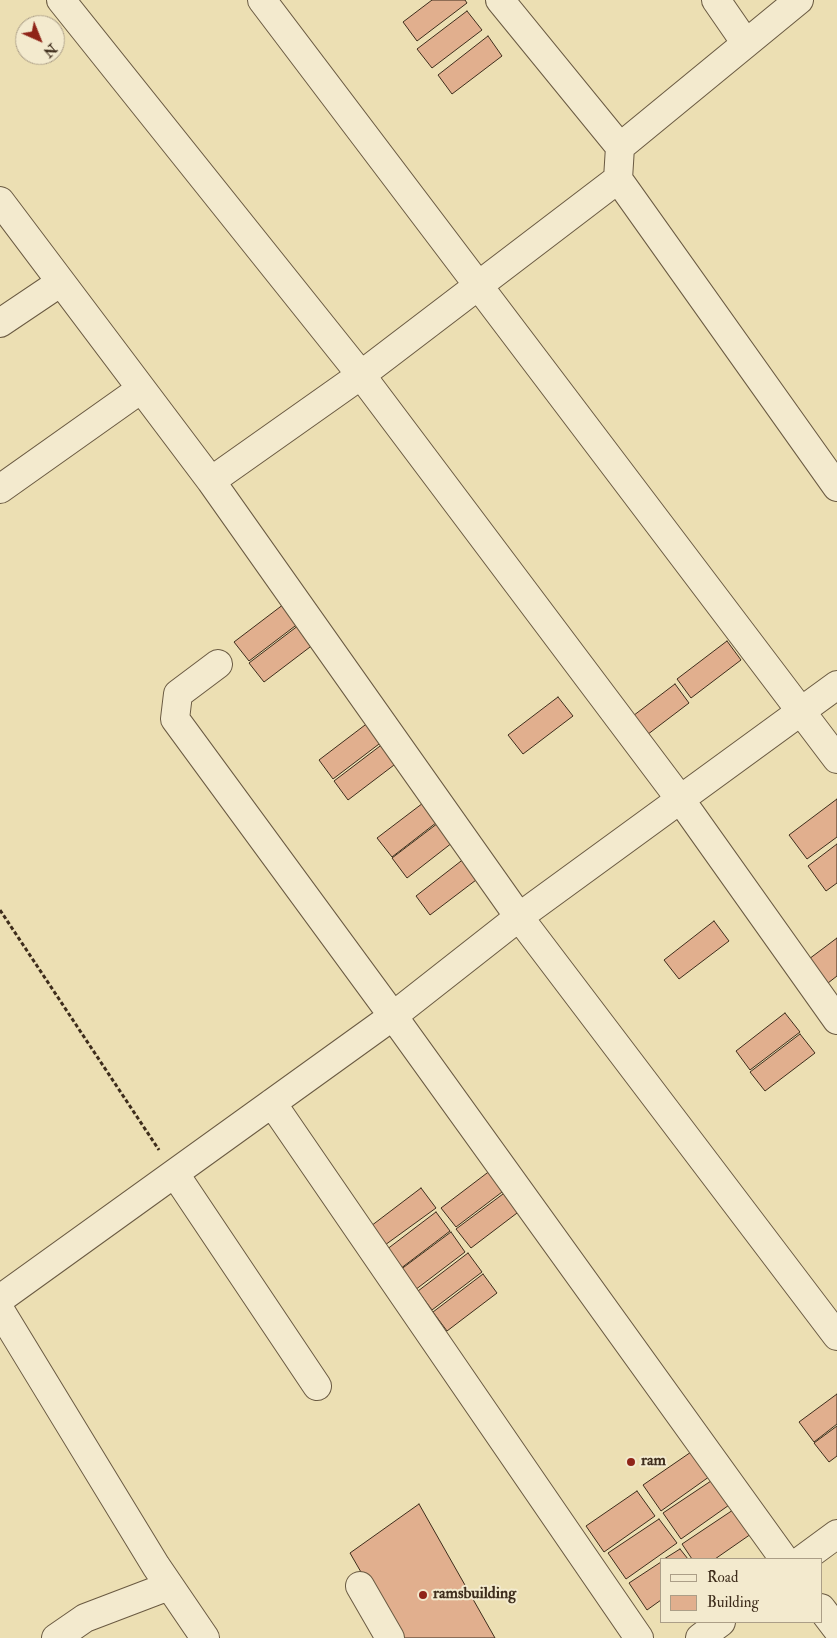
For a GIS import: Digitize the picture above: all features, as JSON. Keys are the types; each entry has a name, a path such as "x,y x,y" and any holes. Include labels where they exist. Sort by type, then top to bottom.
{"street":[{"path":"61,0 361,375 680,799 837,1020"},
{"path":"262,0 837,759"},
{"path":"500,0 620,147 618,179 837,487"},
{"path":"716,0 745,42"},
{"path":"620,147 798,0"},
{"path":"211,481 361,375 618,179"},
{"path":"0,201 211,481 518,917 837,1336"},
{"path":"0,323 61,282"},
{"path":"0,489 141,389"},
{"path":"218,664 178,694 174,719 393,1016 783,1558"},
{"path":"0,1299 393,1016 518,917 837,685"},
{"path":"272,1103 639,1638"},
{"path":"175,1174 317,1386"},
{"path":"0,1310 169,1586 205,1638"},
{"path":"804,1558 837,1534"},
{"path":"56,1638 84,1618 169,1586"},
{"path":"360,1586 390,1638"},
{"path":"822,1609 837,1629"},
{"path":"700,1638 721,1623"}],"path":[{"path":"0,910 175,1174"}],"building":[{"path":"432,0 465,0 467,3 417,41 403,22"},
{"path":"467,11 482,30 432,68 417,49"},
{"path":"488,36 502,56 452,94 438,75"},
{"path":"284,604 299,623 249,661 234,642"},
{"path":"299,625 314,644 264,682 249,663"},
{"path":"727,641 741,660 691,698 677,679"},
{"path":"675,684 689,703 639,741 625,722"},
{"path":"558,697 573,716 523,754 508,735"},
{"path":"369,722 383,741 333,779 319,760"},
{"path":"384,743 398,762 348,800 334,781"},
{"path":"837,799 837,837 807,859 789,835"},
{"path":"427,800 441,819 392,857 377,838"},
{"path":"442,820 457,839 407,878 392,858"},
{"path":"837,844 837,883 826,891 808,866"},
{"path":"465,858 480,877 430,915 416,896"},
{"path":"714,921 729,941 679,979 664,960"},
{"path":"837,938 837,976 819,990 801,965"},
{"path":"785,1013 800,1032 750,1070 736,1051"},
{"path":"800,1034 815,1053 765,1091 750,1072"},
{"path":"491,1170 506,1189 456,1227 441,1208"},
{"path":"421,1188 436,1208 385,1245 371,1226"},
{"path":"507,1191 521,1210 471,1248 456,1229"},
{"path":"436,1212 450,1231 400,1269 386,1250"},
{"path":"451,1232 465,1252 415,1290 400,1270"},
{"path":"468,1253 482,1272 432,1310 418,1291"},
{"path":"483,1274 497,1293 447,1331 433,1312"},
{"path":"837,1394 837,1424 814,1442 799,1422"},
{"path":"837,1426 837,1456 829,1462 814,1443"},
{"path":"694,1450 713,1474 661,1511 643,1485"},
{"path":"714,1479 732,1503 681,1539 663,1513"},
{"path":"637,1491 655,1516 604,1552 586,1526"},
{"name":"ramsbuilding","path":"419,1504 495,1638 399,1638 350,1553"},
{"path":"733,1510 751,1534 716,1558 691,1558 682,1544"},
{"path":"659,1519 677,1543 626,1579 608,1553"},
{"path":"680,1549 687,1558 666,1558"},
{"path":"660,1563 660,1601 647,1610 629,1583"}],"place":[{"name":"ram","path":"631,1462"},
{"name":"ramsbuilding","path":"423,1595"}]}
